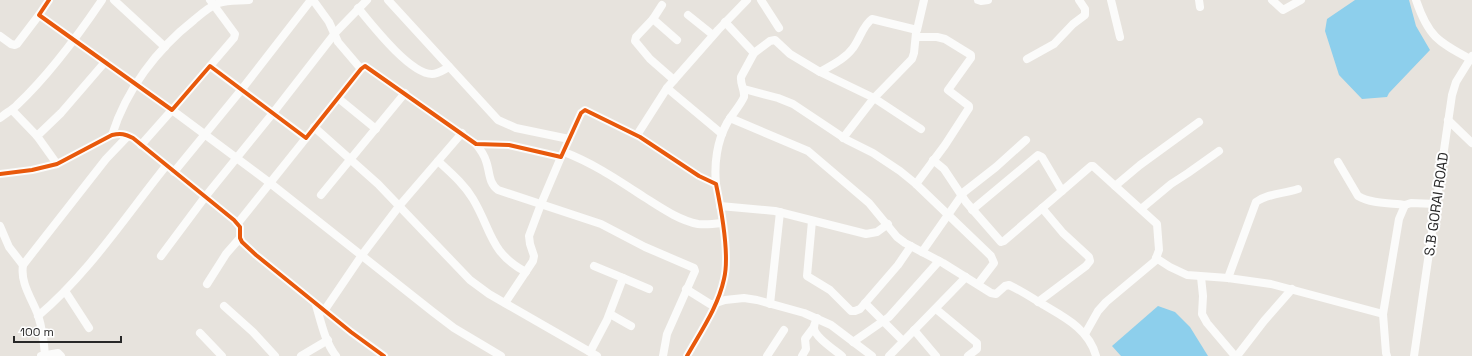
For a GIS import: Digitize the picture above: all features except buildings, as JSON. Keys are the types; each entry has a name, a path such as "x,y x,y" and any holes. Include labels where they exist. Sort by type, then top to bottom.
{"street":[{"path":"0,36 11,44 18,44 49,0"},
{"path":"0,118 12,110 28,94 75,40 102,0"},
{"path":"114,0 165,47"},
{"path":"112,135 118,117 151,62 186,26 212,3 249,0"},
{"path":"174,172 312,0 329,22 338,42 361,69"},
{"path":"161,256 205,197 335,33 367,0"},
{"path":"388,0 498,120 516,128 569,140"},
{"path":"637,136 674,80 713,35 747,0"},
{"path":"761,0 779,28"},
{"path":"843,138 874,98 912,59 924,0"},
{"path":"978,0 988,0"},
{"path":"1027,59 1054,44 1073,24 1085,15 1086,12 1079,0"},
{"path":"1111,0 1120,37"},
{"path":"1272,0 1283,10 1302,0"},
{"path":"1416,0 1429,30 1436,38 1445,45 1471,58"},
{"path":"141,145 234,38 235,34 212,3"},
{"path":"662,5 653,19 636,37 635,42 661,70 674,80"},
{"path":"358,8 405,60 416,69 434,74 449,67"},
{"path":"39,15 172,110 270,183 454,328 501,356"},
{"path":"688,15 713,35"},
{"path":"653,19 678,40"},
{"path":"820,72 848,54 858,41 869,21 872,19 916,34 945,39 971,55 972,58 948,90 969,106 969,108 945,145 916,184"},
{"path":"725,22 754,53"},
{"path":"687,356 716,303 725,277 726,260 715,171 722,134 730,118 744,97 741,77 754,53 770,41 775,40 790,54 820,72 874,98 921,129"},
{"name":"S.B GORAI ROAD","path":"1414,356 1452,95 1456,82 1471,58"},
{"path":"37,136 61,113 105,62"},
{"path":"210,66 306,138"},
{"path":"238,223 314,127 365,66 476,144 487,162 491,182 494,188 601,224 645,247 693,267 695,270 667,334 663,356"},
{"path":"668,88 722,134"},
{"path":"744,89 778,98 793,104 843,138 888,163 916,184 994,260 994,263 978,284"},
{"path":"321,196 405,94"},
{"path":"338,98 376,130"},
{"path":"12,110 37,136 57,164"},
{"path":"505,303 533,261 534,256 530,244 530,236 541,204 581,113 585,110 637,136 699,176 716,184"},
{"path":"730,118 798,145 808,151 869,203 888,224 897,237 911,246 994,294 998,293 1009,285 1071,321 1085,334 1094,348 1096,356"},
{"path":"1448,120 1472,143"},
{"path":"1115,186 1140,165 1200,122"},
{"path":"314,127 352,159 400,205 470,280 505,303 594,354 622,278"},
{"path":"0,174 32,170 57,164 112,135 119,133 128,136 238,223 242,242 256,255 324,311 384,356"},
{"path":"324,311 362,255 400,205 462,133"},
{"path":"61,356 58,353 43,356 44,338 38,316 23,281 23,265 106,159 128,136"},
{"path":"922,252 960,196 1026,140"},
{"path":"476,144 508,145 562,155 595,166 676,216 698,224 709,225 722,223"},
{"path":"1141,209 1171,184 1188,174 1219,151"},
{"path":"972,210 1038,155 1042,158 1062,191"},
{"path":"933,160 944,169 960,196 998,240 1002,242 1091,166 1093,166 1157,224 1159,250 1156,258 1106,302 1098,311 1085,334"},
{"path":"438,161 460,181 471,195 500,252 513,266 526,272"},
{"path":"1338,162 1358,196 1369,201 1406,205 1411,203 1436,204"},
{"path":"38,316 65,292 166,166"},
{"path":"1228,278 1256,202 1265,196 1286,193 1298,189"},
{"path":"1387,356 1383,314 1399,219 1406,205"},
{"path":"720,206 780,212 866,234 877,232 888,224"},
{"path":"1038,302 1086,266 1090,261 1089,257 1063,233 1042,208"},
{"path":"770,304 780,212"},
{"path":"812,221 807,276 830,290 851,311 860,309 898,265 911,246"},
{"path":"0,226 9,247 23,265"},
{"path":"207,284 226,254 240,238"},
{"path":"1156,258 1186,275 1228,278 1271,284 1383,314"},
{"path":"854,342 884,320 898,307 939,261"},
{"path":"594,266 649,289"},
{"path":"1201,276 1203,296 1202,314 1207,323 1236,356 1259,326 1292,289"},
{"path":"889,356 966,277"},
{"path":"686,290 710,304 725,300 744,298 817,318 831,325 872,356"},
{"path":"65,292 90,328"},
{"path":"865,303 884,320 903,341"},
{"path":"316,304 328,340 336,356"},
{"path":"224,306 253,332 275,356"},
{"path":"936,308 977,343 977,348 968,356"},
{"path":"610,314 631,326"},
{"path":"802,356 806,349 805,339 814,327 817,318"},
{"path":"814,327 818,336 838,355"},
{"path":"767,356 784,330"},
{"path":"914,330 936,356"},
{"path":"200,333 222,356"},
{"path":"300,356 328,340"}],"water":[{"path":"1355,0 1409,0 1416,26 1430,50 1389,93 1387,97 1362,99 1339,75 1325,31 1327,19"},
{"path":"1158,306 1175,312 1190,327 1208,356 1121,356 1112,346"}],"cycle path":[{"path":"49,0 39,15 172,110 210,66 306,138 365,66 476,144 509,145 561,157 581,113 585,110 640,137 699,176 716,184 722,218 726,269 718,299 687,356"},
{"path":"0,174 32,170 57,164 112,135 120,134 133,138 234,220 240,227 240,238 242,242 256,255 351,332 384,356"}]}
